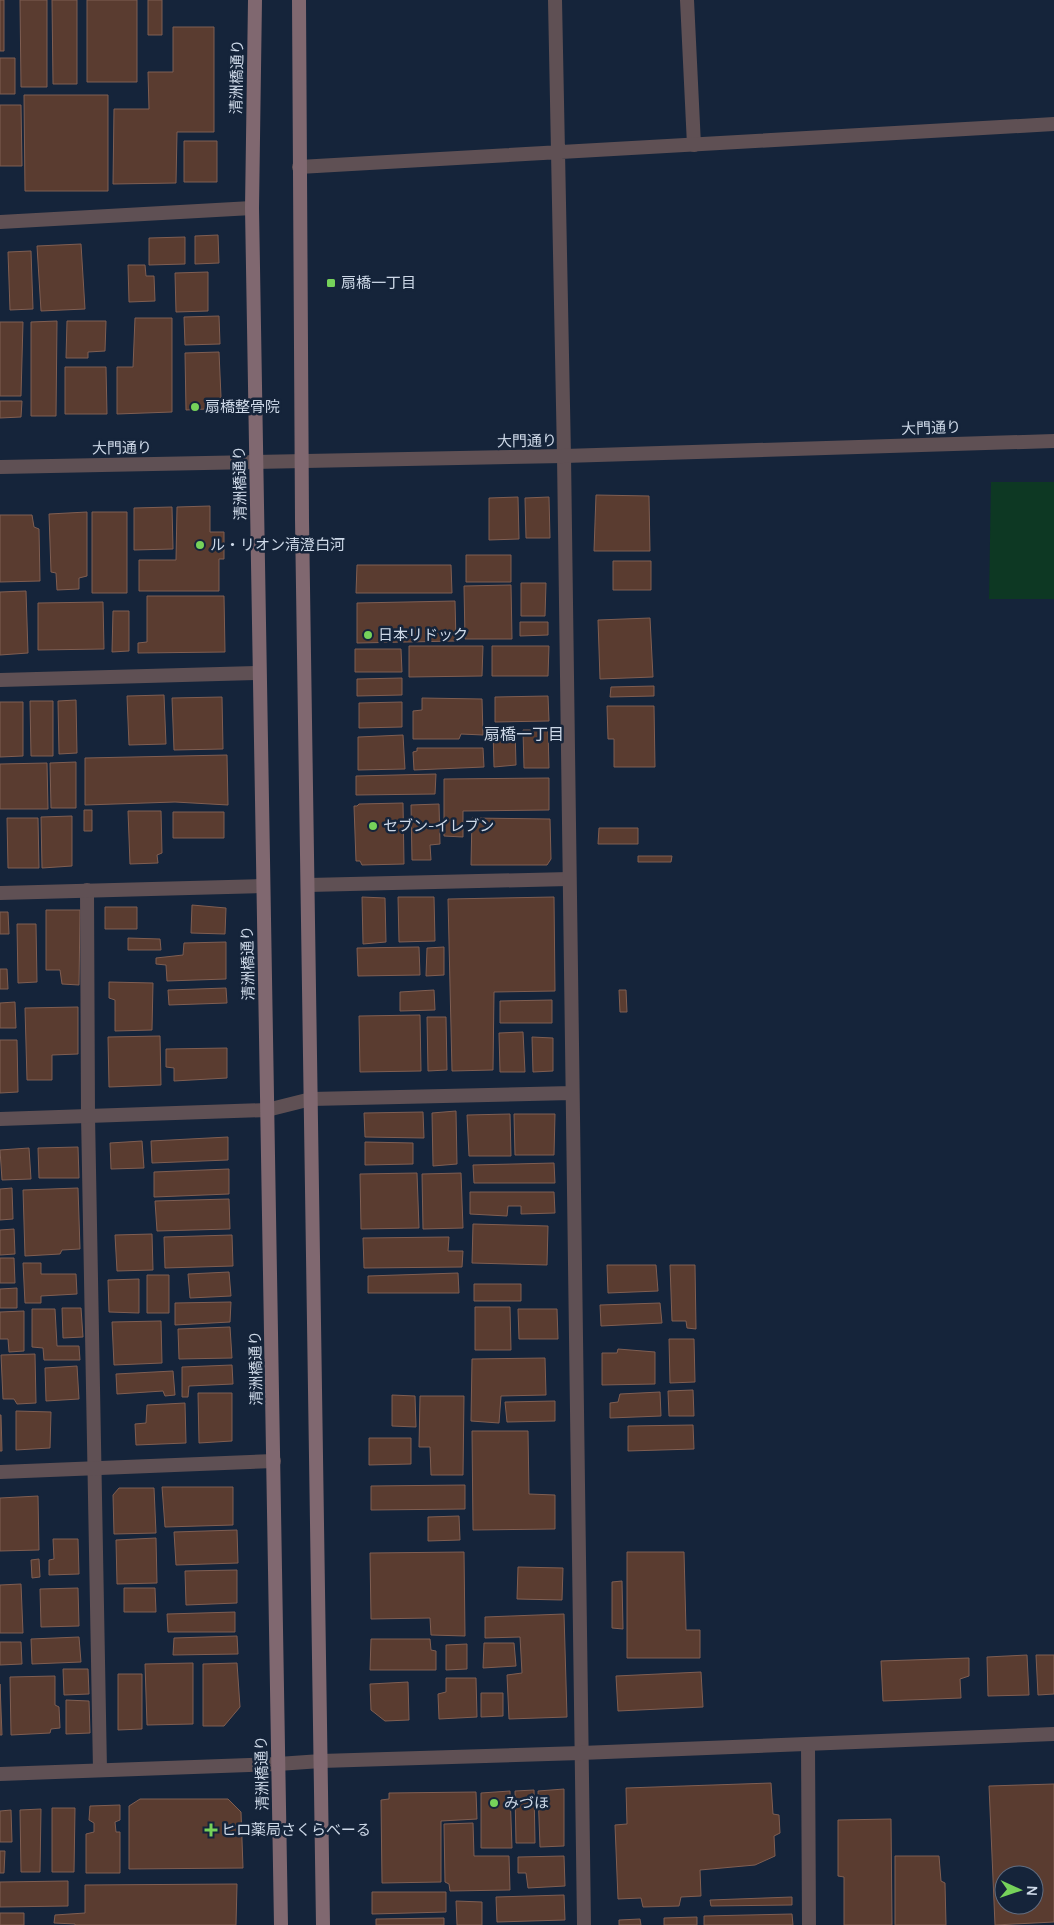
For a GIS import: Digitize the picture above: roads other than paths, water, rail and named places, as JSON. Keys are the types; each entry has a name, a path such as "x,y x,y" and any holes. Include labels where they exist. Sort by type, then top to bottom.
{"main road":[{"name":"清洲橋通り","path":"254,0 252,208 281,1925"},
{"path":"299,0 302,460 323,1925"}],"street":[{"path":"555,0 564,456 584,1925"},
{"path":"687,0 694,145"},
{"path":"299,167 1054,124"},
{"path":"0,222 252,208"},
{"name":"大門通り","path":"0,467 564,456 1054,441"},
{"path":"0,680 259,673"},
{"path":"308,885 569,879"},
{"path":"0,893 263,886"},
{"path":"88,890 88,1115 100,1770"},
{"path":"0,1120 88,1115 268,1110 311,1099 572,1093"},
{"path":"0,1472 274,1461"},
{"path":"0,1774 1054,1734"},
{"path":"808,1744 809,1925"}],"place":[{"name":"扇橋一丁目","path":"331,283"},
{"name":"扇橋整骨院","path":"195,407"},
{"name":"ル・リオン清澄白河","path":"200,545"},
{"name":"日本リドック","path":"368,635"},
{"name":"セブン-イレブン","path":"373,826"},
{"name":"みづほ","path":"494,1803"},
{"name":"ヒロ薬局さくらべーる","path":"211,1830"}],"district":[{"name":"扇橋一丁目","path":"524,734"}]}
